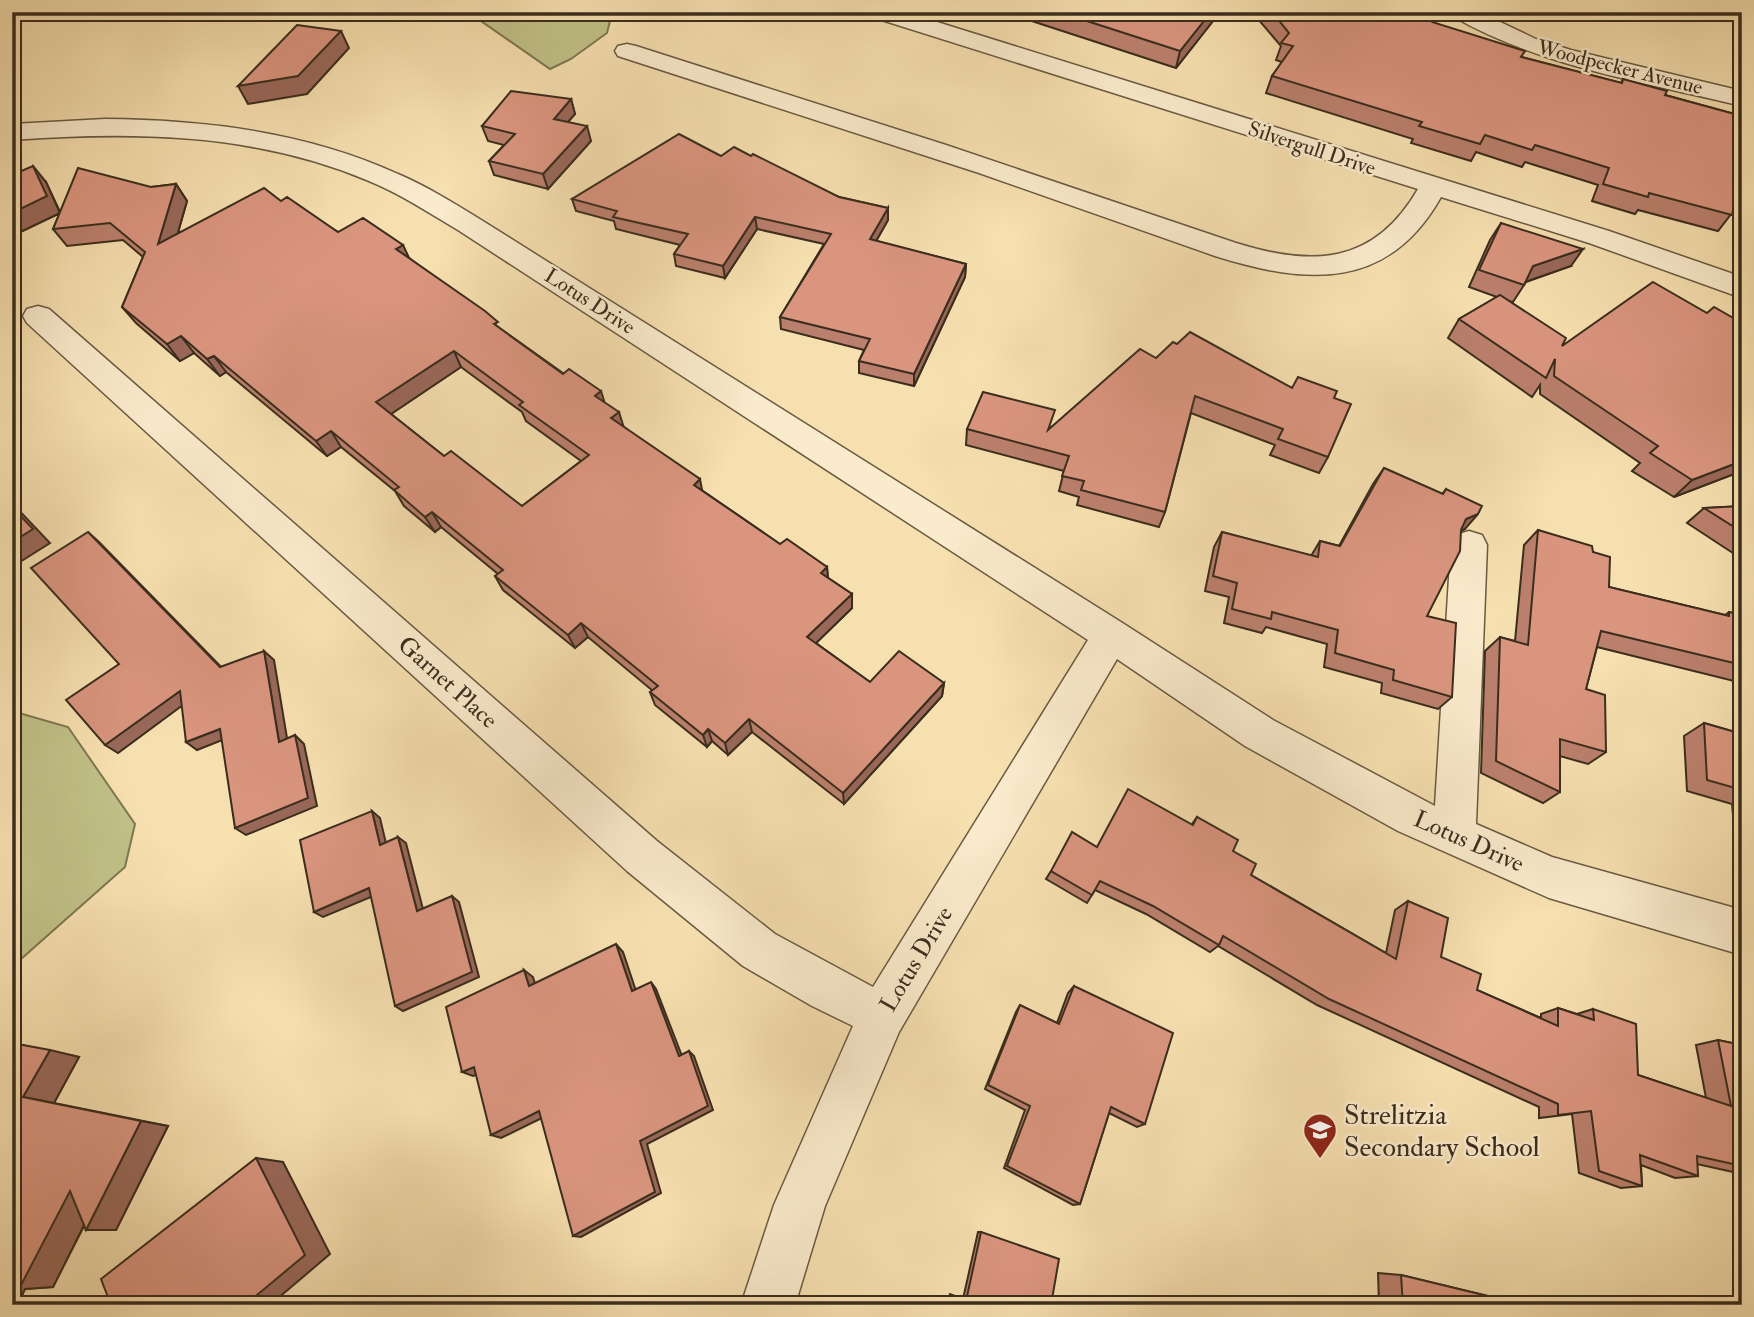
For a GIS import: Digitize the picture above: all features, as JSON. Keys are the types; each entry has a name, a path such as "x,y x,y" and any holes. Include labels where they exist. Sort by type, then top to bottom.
{"street":[{"name":"Silvergull Drive","path":"880,12 1599,237 1742,288"},
{"name":"Woodpecker Avenue","path":"1462,12 1502,35 1544,49 1742,99"},
{"path":"627,51 994,169 1220,248 1273,263 1314,267 1353,263 1364,258 1385,248 1406,228 1433,187"},
{"name":"Lotus Drive","path":"12,132 146,126 225,134 276,142 380,175 468,224 1111,635 1259,733 1413,817 1549,877 1742,933"},
{"name":"Garnet Place","path":"38,316 642,856 759,950 828,990 881,1015"},
{"path":"1454,835 1469,545"},
{"name":"Lotus Drive","path":"768,1305 800,1205 881,1015 1111,635"}],"green space":[{"path":"468,12 605,12 611,17 607,33 571,59 550,69"},
{"path":"12,711 68,727 135,824 125,867 12,967"}],"building":[{"path":"1059,12 1211,12 1180,51"},
{"path":"1272,12 1426,12 1432,22 1525,51 1521,57 1622,83 1623,79 1667,91 1665,95 1742,116 1742,194 1737,192 1732,215 1649,193 1648,197 1603,184 1609,168 1535,145 1532,150 1485,135 1480,144 1419,126 1422,122 1272,76 1293,46 1281,43 1289,33"},
{"path":"297,25 341,31 298,76 238,86"},
{"path":"511,91 571,99 554,119 587,126 543,174 489,161 515,134 482,126"},
{"path":"679,134 721,156 734,147 839,197 888,208 870,239 966,264 914,374 859,361 870,339 780,317 831,234 755,217 723,266 674,254 688,234 613,217 617,211 572,199"},
{"path":"33,166 47,196 12,213 12,175"},
{"path":"78,168 151,187 176,184 158,244 264,188 281,201 287,197 338,232 363,218 403,245 396,249 498,322 494,324 563,374 569,369 601,391 595,396 619,412 611,418 700,479 694,485 780,544 787,539 827,567 821,573 852,594 807,637 870,682 899,651 944,683 843,793 749,719 725,743 708,729 703,735 650,692 658,686 581,623 568,635 495,576 503,570 432,512 425,517 394,490 399,487 331,431 316,441 214,356 207,359 181,336 167,344 122,307 145,252 110,223 53,229","holes":["454,351 523,402 519,405 589,455 522,506 451,451 444,456 376,402"]},
{"path":"1501,223 1583,249 1533,266 1524,285 1479,270"},
{"path":"1653,282 1707,313 1714,307 1742,323 1742,461 1692,480 1650,453 1658,446 1554,376 1555,359 1546,378 1459,319 1500,295 1566,338 1562,346"},
{"path":"1190,332 1292,388 1298,377 1337,391 1334,398 1351,404 1328,457 1278,439 1283,429 1195,396 1165,512 1081,490 1084,481 1062,476 1069,456 967,429 983,392 1055,410 1048,430 1140,349 1156,358 1173,342 1177,344"},
{"path":"1384,468 1443,494 1446,489 1482,506 1478,514 1466,519 1461,530 1460,551 1427,616 1456,623 1452,697 1393,680 1394,670 1335,653 1338,630 1272,612 1271,619 1232,609 1237,583 1213,576 1222,532 1318,557 1320,541 1340,546"},
{"path":"1742,506 1742,532 1704,508"},
{"path":"12,507 33,529 12,542"},
{"path":"1538,530 1592,546 1593,552 1610,557 1609,587 1729,616 1729,612 1742,615 1742,665 1601,631 1586,689 1605,695 1606,752 1560,739 1560,792 1496,761 1500,637 1528,645"},
{"path":"88,532 220,667 264,651 279,742 295,735 308,798 235,828 220,729 186,742 180,691 105,745 66,700 119,664 31,568"},
{"path":"1704,723 1742,734 1742,790 1707,780"},
{"path":"1128,789 1193,825 1197,817 1238,840 1233,851 1256,864 1251,875 1396,959 1408,901 1448,918 1441,957 1481,974 1477,990 1558,1026 1558,1008 1594,1020 1593,1009 1636,1024 1638,1075 1731,1106 1718,1040 1742,1045 1742,1166 1697,1156 1698,1176 1640,1155 1642,1186 1599,1171 1591,1111 1558,1115 1558,1104 1329,999 1223,936 1219,945 1153,906 1100,881 1092,895 1051,871 1072,832 1097,847"},
{"path":"372,811 380,845 398,837 417,911 452,896 472,972 395,1006 369,888 314,912 300,840"},
{"path":"616,944 632,991 651,982 679,1056 689,1051 708,1106 640,1141 655,1192 573,1236 539,1111 491,1135 474,1067 462,1072 446,1007 524,970 529,986"},
{"path":"1074,986 1173,1033 1145,1124 1111,1107 1080,1204 1007,1166 1030,1106 988,1085 1020,1005 1059,1024"},
{"path":"12,1043 50,1050 23,1097 141,1121 86,1230 70,1191 19,1289 12,1287"},
{"path":"256,1158 305,1255 245,1305 111,1305 101,1279"},
{"path":"981,1232 1059,1259 1051,1305 950,1305 952,1296 966,1301"},
{"path":"1401,1275 1525,1305 1403,1305"}],"place":[{"name":"Strelitzia Secondary School","path":"1320,1160"}]}
